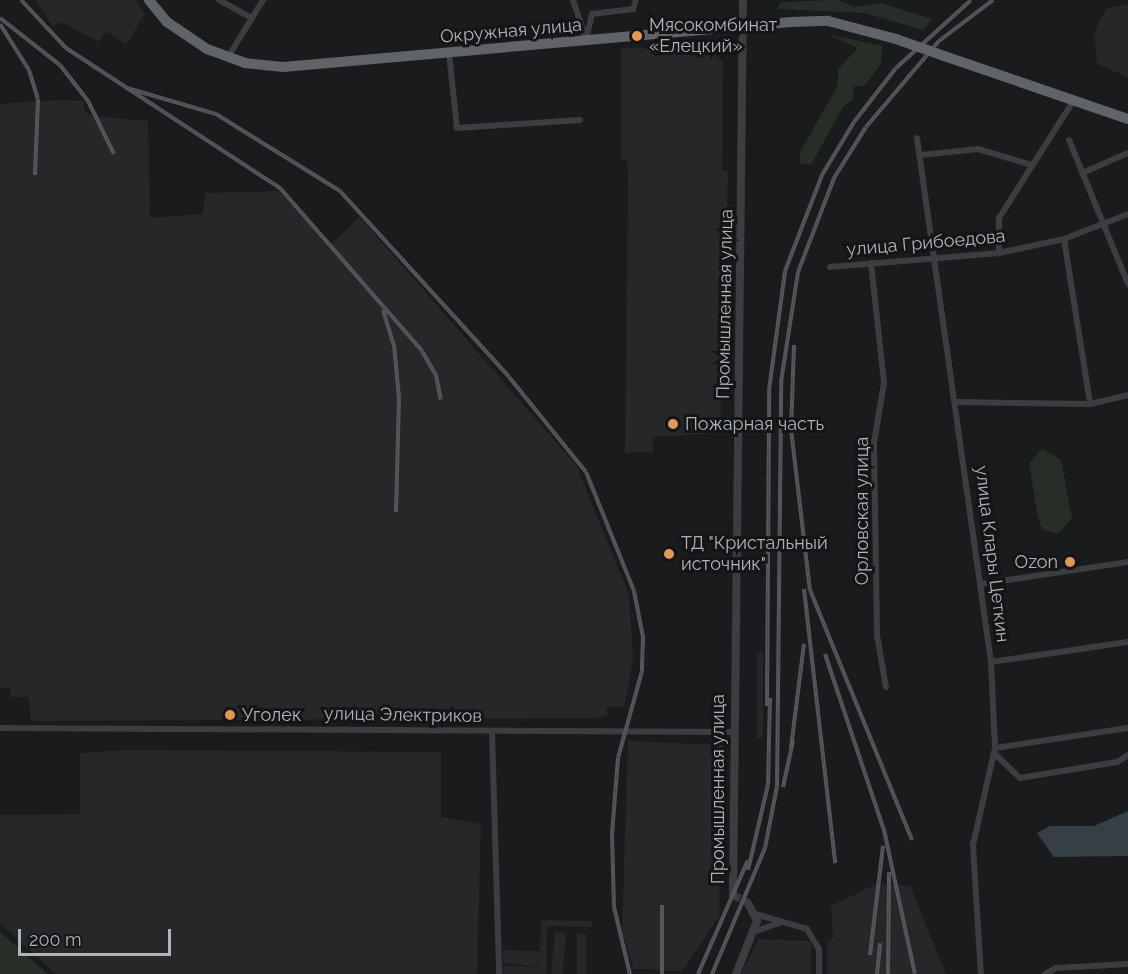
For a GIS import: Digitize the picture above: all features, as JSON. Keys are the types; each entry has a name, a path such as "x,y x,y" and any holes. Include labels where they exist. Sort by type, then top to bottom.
{"highway":[{"name":"Окружная улица","path":"149,0 178,32 228,58 283,67 743,26 828,21 896,39 1074,100"},
{"path":"1074,100 1128,119"}],"street":[{"path":"219,0 251,18"},
{"path":"228,58 263,0"},
{"path":"573,0 586,40"},
{"path":"586,40 592,14 633,9 636,0"},
{"name":"Промышленная улица","path":"733,895 733,732 743,0"},
{"path":"449,53 457,129 580,120"},
{"path":"999,253 999,218 1074,100"},
{"name":"улица Клары Цеткин","path":"917,138 938,260 991,662 994,750 973,845 981,974"},
{"path":"1069,140 1128,284"},
{"path":"921,155 978,149 1032,165"},
{"path":"1082,173 1128,153"},
{"name":"улица Грибоедова","path":"830,267 938,260 999,253 1064,239 1128,214"},
{"path":"1064,239 1090,405"},
{"name":"Орловская улица","path":"871,263 884,383 874,443 877,635 886,687"},
{"path":"957,402 1090,405 1128,395"},
{"path":"981,584 1128,562"},
{"path":"991,662 1128,642"},
{"name":"улица Электриков","path":"0,728 733,732"},
{"path":"994,750 1128,728"},
{"path":"492,732 499,974"},
{"path":"994,750 1020,778 1117,762 1128,755"},
{"path":"748,903 756,914 792,922 815,938 819,974"},
{"path":"736,974 752,933 756,914"},
{"path":"752,933 792,922"},
{"path":"1045,974 1056,968 1128,966"}],"shaded area":[{"path":"35,0 136,0 145,14 126,44 106,31 99,42 62,22 53,26"},
{"path":"837,0 855,7 881,3 932,19 923,30 864,13 777,9 781,2"},
{"path":"1128,4 1128,77 1097,64 1094,32 1107,8"},
{"path":"827,34 882,46 881,64 864,86 854,86 853,100 843,107 811,165 800,163 800,152 838,85 838,69 858,48"},
{"path":"621,48 708,49 723,61 722,171 728,171 720,433 653,437 653,452 625,453 628,179 627,160 621,160"},
{"path":"53,100 84,101 84,111 92,116 148,121 150,218 203,214 205,193 279,191 331,244 360,217 576,465 629,595 633,658 625,706 606,708 607,715 597,718 31,721 29,697 11,697 10,688 0,688 0,104"},
{"path":"1042,449 1061,460 1072,518 1058,534 1042,529 1038,518 1029,463"},
{"path":"757,653 763,653 763,738 757,738"},
{"path":"628,741 723,745 719,917 682,971 634,969 622,932"},
{"path":"126,750 441,752 441,817 481,824 477,974 56,974 0,923 0,815 80,814 80,753"},
{"path":"1128,811 1128,856 1054,857 1037,833 1050,826 1094,826"},
{"path":"876,884 910,886 946,974 827,974 827,943 833,938 831,906"},
{"path":"541,920 592,921 592,927 547,926 546,974 503,974 503,966 540,967 503,963 503,950 540,951"},
{"path":"0,932 48,974 0,974"},
{"path":"555,932 566,933 562,974 551,974"},
{"path":"577,934 586,934 586,974 577,974"},
{"path":"759,939 811,941 811,974 741,974"}],"tunnel":[{"path":"733,895 748,903"}],"railway":[{"path":"21,0 66,48 280,188 422,351 436,375 441,400"},
{"path":"767,706 769,390 785,271 822,175 854,122 896,68 971,0"},
{"path":"712,974 765,848 777,786 781,382 798,272 834,178 866,127 939,41 993,0"},
{"path":"0,18 60,65 88,101 114,154"},
{"path":"0,24 29,70 38,99 35,175"},
{"path":"127,88 216,114 340,191 509,377 586,472 634,591 643,637 642,671 618,758 612,835 614,907 630,974"},
{"path":"383,310 394,345 399,398 396,512"},
{"path":"794,345 791,429 810,590 912,840"},
{"path":"804,589 835,863"},
{"path":"791,748 804,644"},
{"path":"825,654 884,830 915,974"},
{"path":"748,870 768,785 770,698"},
{"path":"783,787 793,741"},
{"path":"870,955 883,846"},
{"path":"698,974 748,860"},
{"path":"888,974 889,872"},
{"path":"662,905 662,974"},
{"path":"877,974 880,943"}],"place":[{"name":"Мясокомбинат «Елецкий»","path":"637,36"},
{"name":"Пожарная часть","path":"673,424"},
{"name":"ТД \"Кристальный источник\"","path":"669,554"},
{"name":"Ozon","path":"1070,562"},
{"name":"Уголек","path":"230,715"}]}
